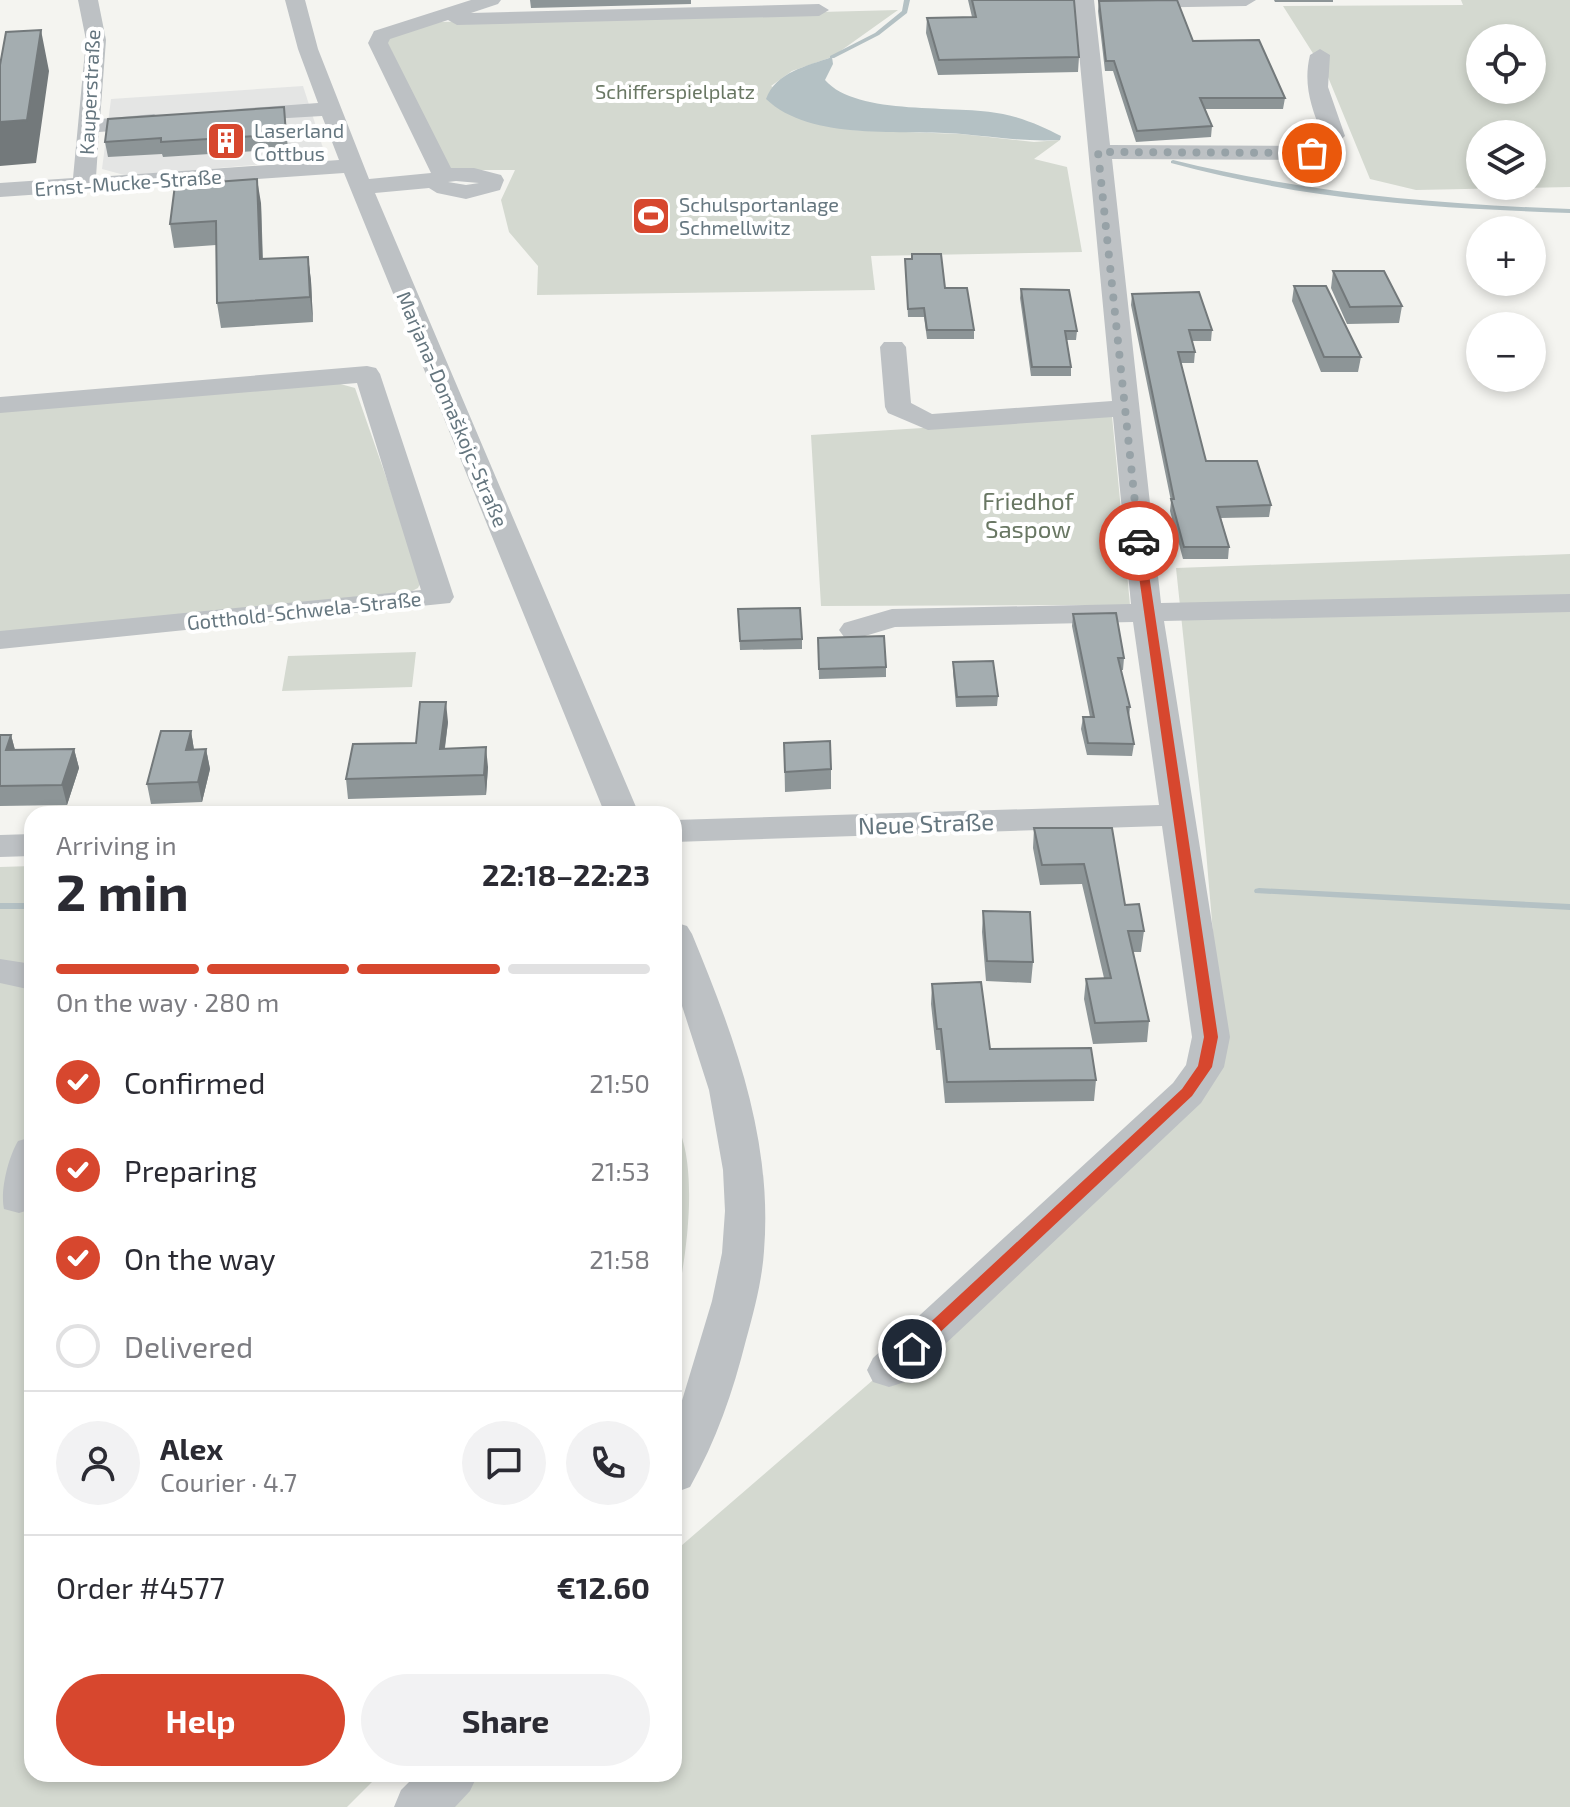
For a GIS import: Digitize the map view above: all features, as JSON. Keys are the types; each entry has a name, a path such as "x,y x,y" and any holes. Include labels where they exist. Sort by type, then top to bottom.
{"street":[{"name":"Kauperstraße","path":"84,184 96,40 88,0"},
{"name":"Marjana-Domaškojc-Straße","path":"295,0 308,49 357,177 619,806"},
{"path":"444,17 491,0"},
{"path":"889,1370 1187,1093 1205,1067 1211,1037 1147,613 1124,408 1098,152 1095,2 1246,0"},
{"path":"444,17 496,19 819,10"},
{"name":"Ernst-Mucke-Straße","path":"0,190 84,184 440,178 378,43 381,35 444,17"},
{"path":"1098,152 1312,153 1334,136 1316,92 1320,55"},
{"path":"209,117 331,109"},
{"path":"89,126 179,119"},
{"path":"893,347 898,407 928,422 1124,408"},
{"name":"Gotthold-Schwela-Straße","path":"0,405 367,374 439,597 0,640"},
{"path":"855,630 892,618 1570,603"},
{"name":"Neue Straße","path":"682,831 1178,815"},
{"path":"0,846 24,845"},
{"path":"682,953 704,1006 733,1096 744,1180 743,1253 731,1315 710,1391 682,1456"},
{"path":"0,971 24,975"},
{"path":"19,1198 24,1180"},
{"path":"420,1807 444,1782"}],"shaded area":[{"path":"832,57 833,64 825,80 840,92 860,100 1003,114 1048,129 1061,136 1060,140 832,128 785,113 766,99 785,76"},
{"path":"303,86 323,148 311,160 128,176 102,169 111,99"}],"green space":[{"path":"1461,0 1570,0 1570,187 1546,187 1546,120 1466,120 1466,189 1416,190 1370,179 1328,77 1283,6 1463,5"},
{"name":"Schifferspielplatz","path":"898,10 832,57 792,71 771,86 850,130 961,134 1034,142 1060,140 1034,159 1067,167 1082,252 871,256 875,290 537,295 538,266 509,232 501,200 515,170 449,170 387,42 391,36 440,22"},
{"path":"333,382 355,388 422,580 418,588 402,596 0,635 0,410"},
{"name":"Friedhof Saspow","path":"1112,416 1130,605 821,606 811,435"},
{"path":"1570,554 1570,1807 448,1807 469,1782 682,1782 682,1545 1198,1099 1222,1039 1176,568"},
{"path":"416,652 412,687 282,691 288,656"},
{"path":"24,866 24,1782 372,1782 347,1807 0,1807 0,867"},
{"path":"682,1138 689,1187 682,1273"}],"building":[{"path":"972,0 1074,0 1079,57 939,60 927,18 976,17"},
{"path":"1177,0 1193,41 1259,40 1285,98 1200,98 1212,126 1137,131 1114,61 1106,61 1099,1"},
{"path":"41,30 27,120 0,122 0,65 6,32"},
{"path":"284,107 286,134 161,142 161,138 105,142 108,119"},
{"path":"257,179 260,259 308,257 310,297 217,303 216,221 170,224 175,185"},
{"path":"912,254 941,254 945,288 967,288 974,330 927,330 924,308 908,309 905,259 912,259"},
{"path":"1333,271 1384,271 1402,306 1350,307"},
{"path":"1294,286 1326,286 1361,357 1324,357"},
{"path":"1021,289 1069,290 1077,331 1065,331 1071,367 1032,367"},
{"path":"1199,292 1212,330 1189,330 1195,352 1178,352 1206,461 1257,461 1271,505 1217,507 1229,547 1184,547 1171,499 1174,499 1132,294"},
{"path":"800,608 802,639 740,641 738,609"},
{"path":"1116,613 1124,658 1118,658 1130,707 1127,707 1134,744 1088,743 1083,717 1094,717 1073,614"},
{"path":"884,636 886,667 819,669 818,638"},
{"path":"993,661 998,696 957,697 953,662"},
{"path":"420,702 446,702 440,749 486,747 484,775 346,779 353,744 416,743"},
{"path":"161,731 191,731 186,750 206,749 198,782 147,784"},
{"path":"0,735 11,735 6,750 74,749 62,785 0,786"},
{"path":"830,741 831,769 785,772 784,743"},
{"path":"1034,828 1112,828 1125,905 1139,904 1144,931 1128,931 1149,1021 1095,1023 1086,979 1111,978 1084,864 1042,865"},
{"path":"983,911 1030,912 1033,962 987,961"},
{"path":"981,982 990,1049 1091,1048 1096,1080 947,1082 932,984"}],"waterway":[{"path":"832,57 877,34 905,12 907,0"},
{"path":"1173,162 1320,192 1470,207 1570,211"},
{"path":"1259,891 1570,907"},
{"path":"0,906 24,906"}],"way so far":[{"path":"1139,541 1098,152 1312,153"}],"place":[{"name":"Laserland Cottbus","path":"226,141"},
{"name":"Schulsportanlage Schmellwitz","path":"651,216"}],"route":[{"path":"912,1349 1187,1093 1205,1067 1211,1037 1147,613 1139,541"}]}
